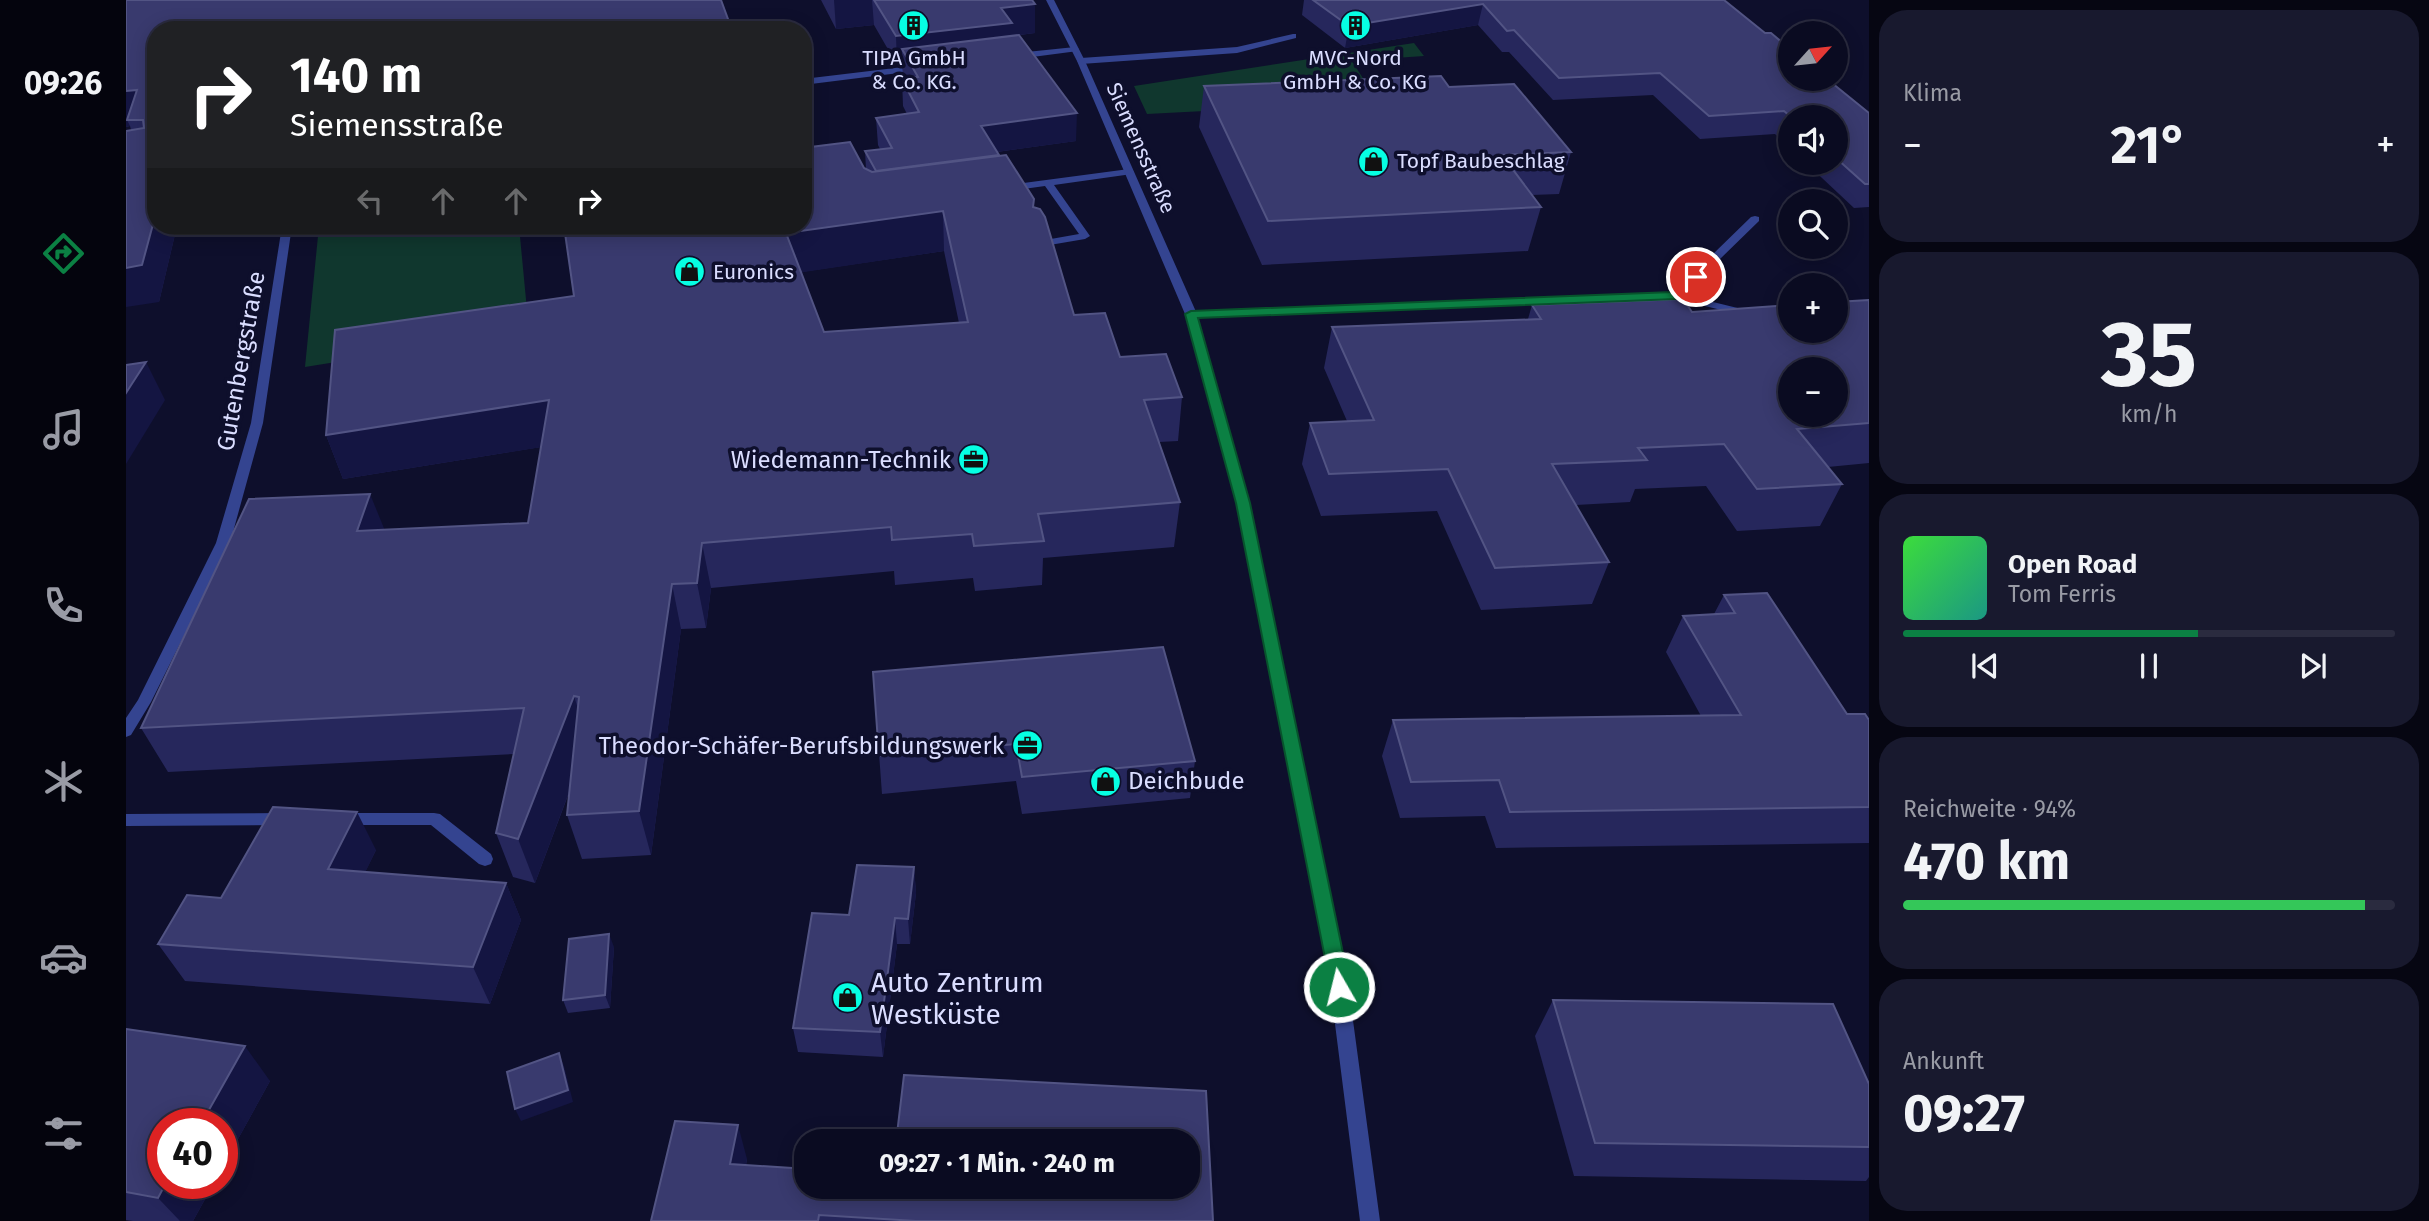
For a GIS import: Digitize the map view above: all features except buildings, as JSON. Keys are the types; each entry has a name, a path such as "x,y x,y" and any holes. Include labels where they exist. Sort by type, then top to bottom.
{"street":[{"name":"Siemensstraße","path":"1050,0 1078,55 1191,314 1243,503 1336,961 1370,1221"},
{"path":"1007,57 1237,50 1264,46 1293,36"},
{"path":"812,81 926,67"},
{"path":"995,190 1129,172"},
{"path":"1038,244 1085,236 1048,183"},
{"path":"1676,296 1755,219"},
{"name":"Gutenbergstraße","path":"126,731 144,702 223,543 257,423 286,235"},
{"path":"1191,314 1676,296 1765,317"},
{"path":"126,820 434,818 485,859"}],"green space":[{"path":"1414,43 1424,56 1352,61 1378,102 1147,114 1134,86"},
{"path":"318,235 520,235 529,331 305,367"}],"place":[{"name":"TIPA GmbH & Co. KG.","path":"914,26"},
{"name":"MVC-Nord GmbH & Co. KG","path":"1355,26"},
{"name":"Topf Baubeschlag","path":"1374,161"},
{"name":"Euronics","path":"690,272"},
{"name":"Wiedemann-Technik","path":"974,460"},
{"name":"Theodor-Schäfer-Berufsbildungswerk","path":"1027,746"},
{"name":"Deichbude","path":"1105,781"},
{"name":"Auto Zentrum Westküste","path":"848,998"}],"route":[{"path":"1339,987 1336,961 1243,503 1191,314 1676,296 1696,277"}]}
